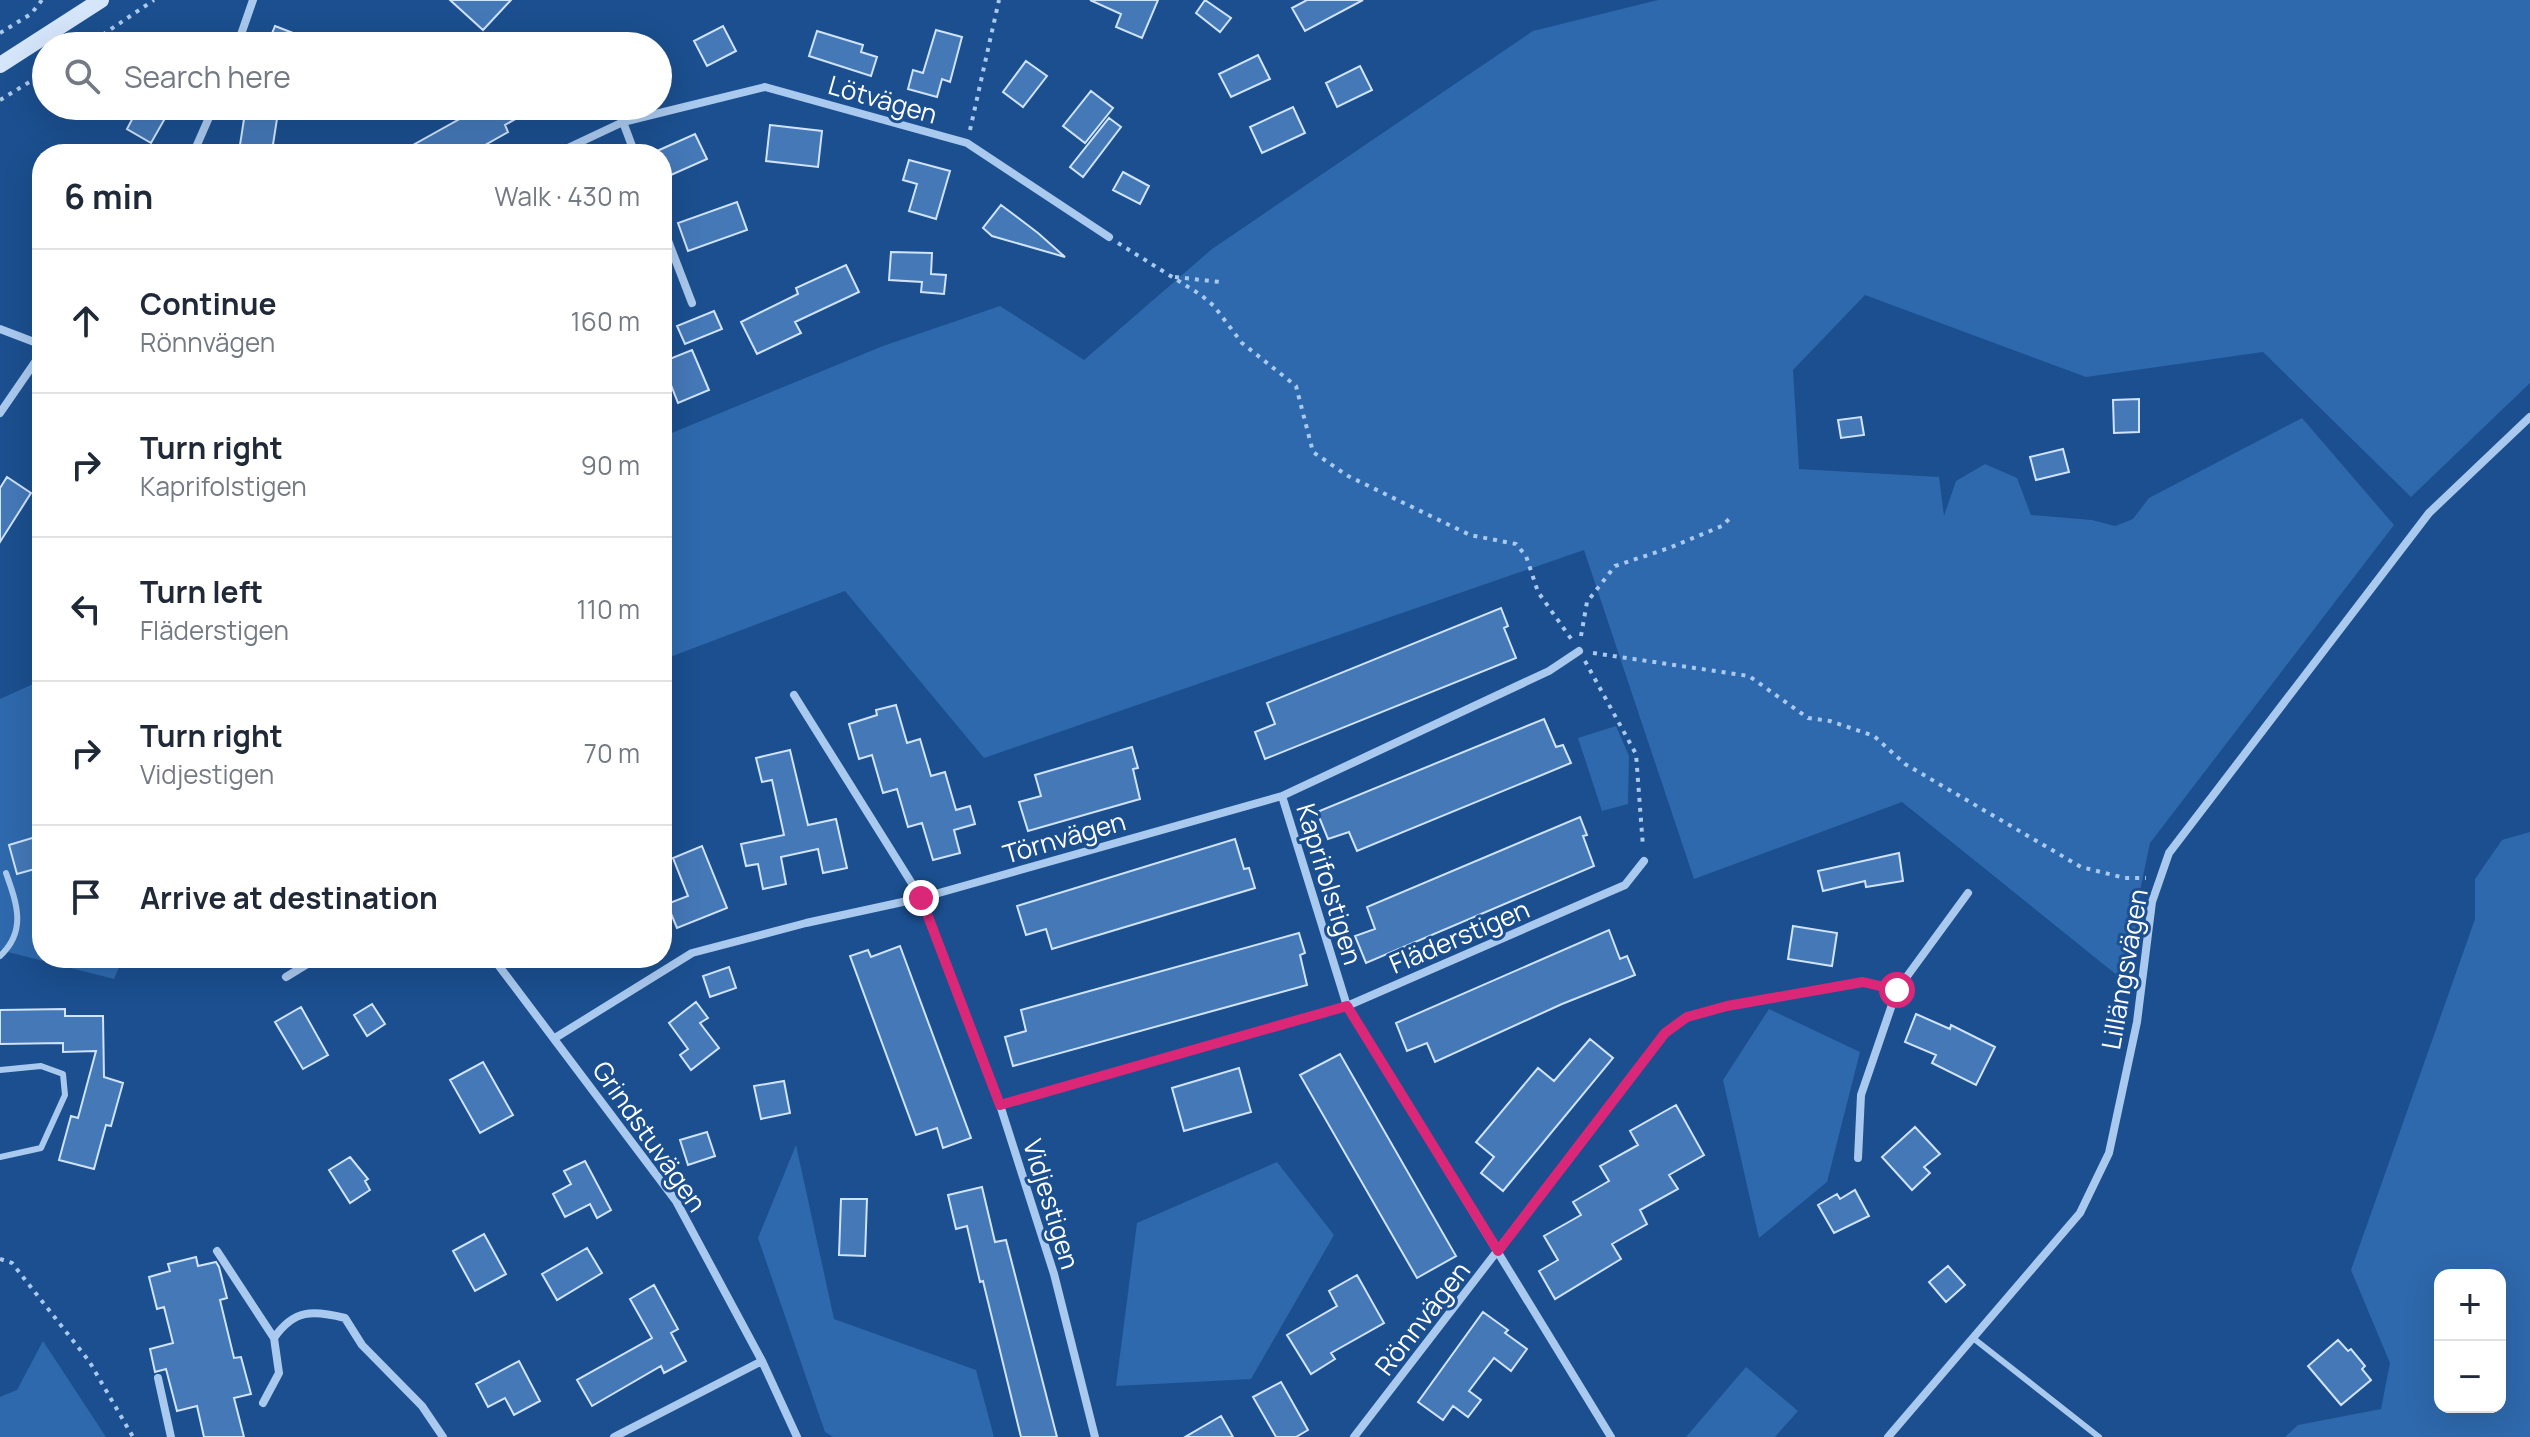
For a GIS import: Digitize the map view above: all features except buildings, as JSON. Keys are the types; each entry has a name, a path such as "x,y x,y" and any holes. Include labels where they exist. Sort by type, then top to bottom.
{"main road":[{"path":"51,32 101,0"},
{"path":"0,65 32,44"}],"street":[{"path":"242,32 253,0"},
{"name":"Lötvägen","path":"672,110 765,87 967,143 1109,237"},
{"path":"197,144 208,120"},
{"name":"Lötvägen","path":"576,144 631,120"},
{"path":"623,122 631,144"},
{"path":"672,251 692,303"},
{"path":"0,329 32,341"},
{"path":"0,413 32,367"},
{"name":"Lillängsvägen","path":"1888,1437 2080,1213 2109,1153 2137,1022 2152,902 2169,853 2429,513 2530,417"},
{"name":"Törnvägen","path":"672,965 692,953 806,923 921,898 1282,796 1549,671 1579,651"},
{"name":"Vidjestigen","path":"794,695 921,898 1000,1105 1054,1274 1095,1437"},
{"name":"Kaprifolstigen","path":"1282,796 1347,1006 1611,1437"},
{"name":"Fläderstigen","path":"1000,1105 1347,1006 1625,885 1644,861"},
{"path":"1858,1158 1861,1095 1897,990 1968,893"},
{"path":"286,977 301,968"},
{"name":"Grindstuvägen","path":"501,968 676,1201 762,1361 797,1437"},
{"name":"Törnvägen","path":"555,1038 668,968"},
{"name":"Rönnvägen","path":"1354,1437 1665,1033 1687,1017 1727,1006 1863,982 1897,990"},
{"path":"217,1251 274,1338 279,1373 263,1403"},
{"path":"274,1338 285,1322 307,1312 345,1318 362,1345 422,1406 443,1437"},
{"path":"614,1437 762,1361"},
{"path":"158,1378 171,1437"}],"lane":[{"path":"0,956 10,947 17,933 19,907 6,873"},
{"path":"0,1070 41,1066 63,1074 65,1095 41,1148 0,1157"},
{"path":"1973,1338 2099,1437"}],"path":[{"path":"0,33 31,14 42,0"},
{"path":"107,32 154,0"},
{"path":"967,143 999,0"},
{"path":"0,100 32,81"},
{"path":"1109,237 1214,306 1242,343 1296,386 1313,452 1348,476 1470,535 1516,544 1526,556 1538,592 1579,651 1636,754 1644,861"},
{"path":"1172,277 1220,282"},
{"path":"1579,651 1587,602 1615,566 1722,526 1730,518"},
{"path":"1579,651 1749,676 1808,718 1830,721 1874,736 1905,764 2081,867 2125,878 2161,878"},
{"path":"0,1259 12,1263 89,1361 133,1437"}],"shaded area":[{"path":"1658,0 2530,0 2530,383 2411,497 2263,352 2086,377 1865,295 1793,370 1799,469 1939,477 1944,516 1956,481 1985,464 2017,478 2031,515 2092,520 2115,526 2133,519 2149,498 2302,418 2394,525 2150,843 2128,984 1902,802 1694,879 1584,550 984,758 845,591 672,656 672,433 883,346 1000,306 1084,360 1212,249 1533,31"},
{"path":"32,685 32,958 0,950 0,699"},
{"path":"1616,726 1629,756 1628,804 1602,811 1578,738"},
{"path":"2530,832 2530,1437 2285,1437 2298,1425 2381,1409 2390,1363 2351,1270 2475,919 2475,879 2502,840"},
{"path":"71,968 119,968 114,979"},
{"path":"1769,1009 1860,1052 1827,1182 1759,1238 1723,1080"},
{"path":"796,1145 834,1319 976,1370 994,1437 833,1437 825,1432 758,1238"},
{"path":"1277,1162 1334,1235 1251,1379 1116,1386 1137,1223"},
{"path":"43,1341 106,1437 0,1437 0,1397 17,1390"},
{"path":"1746,1367 1798,1411 1775,1437 1686,1437"}],"route":[{"path":"921,898 1000,1105 1347,1006 1498,1251 1665,1033 1687,1017 1727,1006 1863,982 1897,990"}]}
